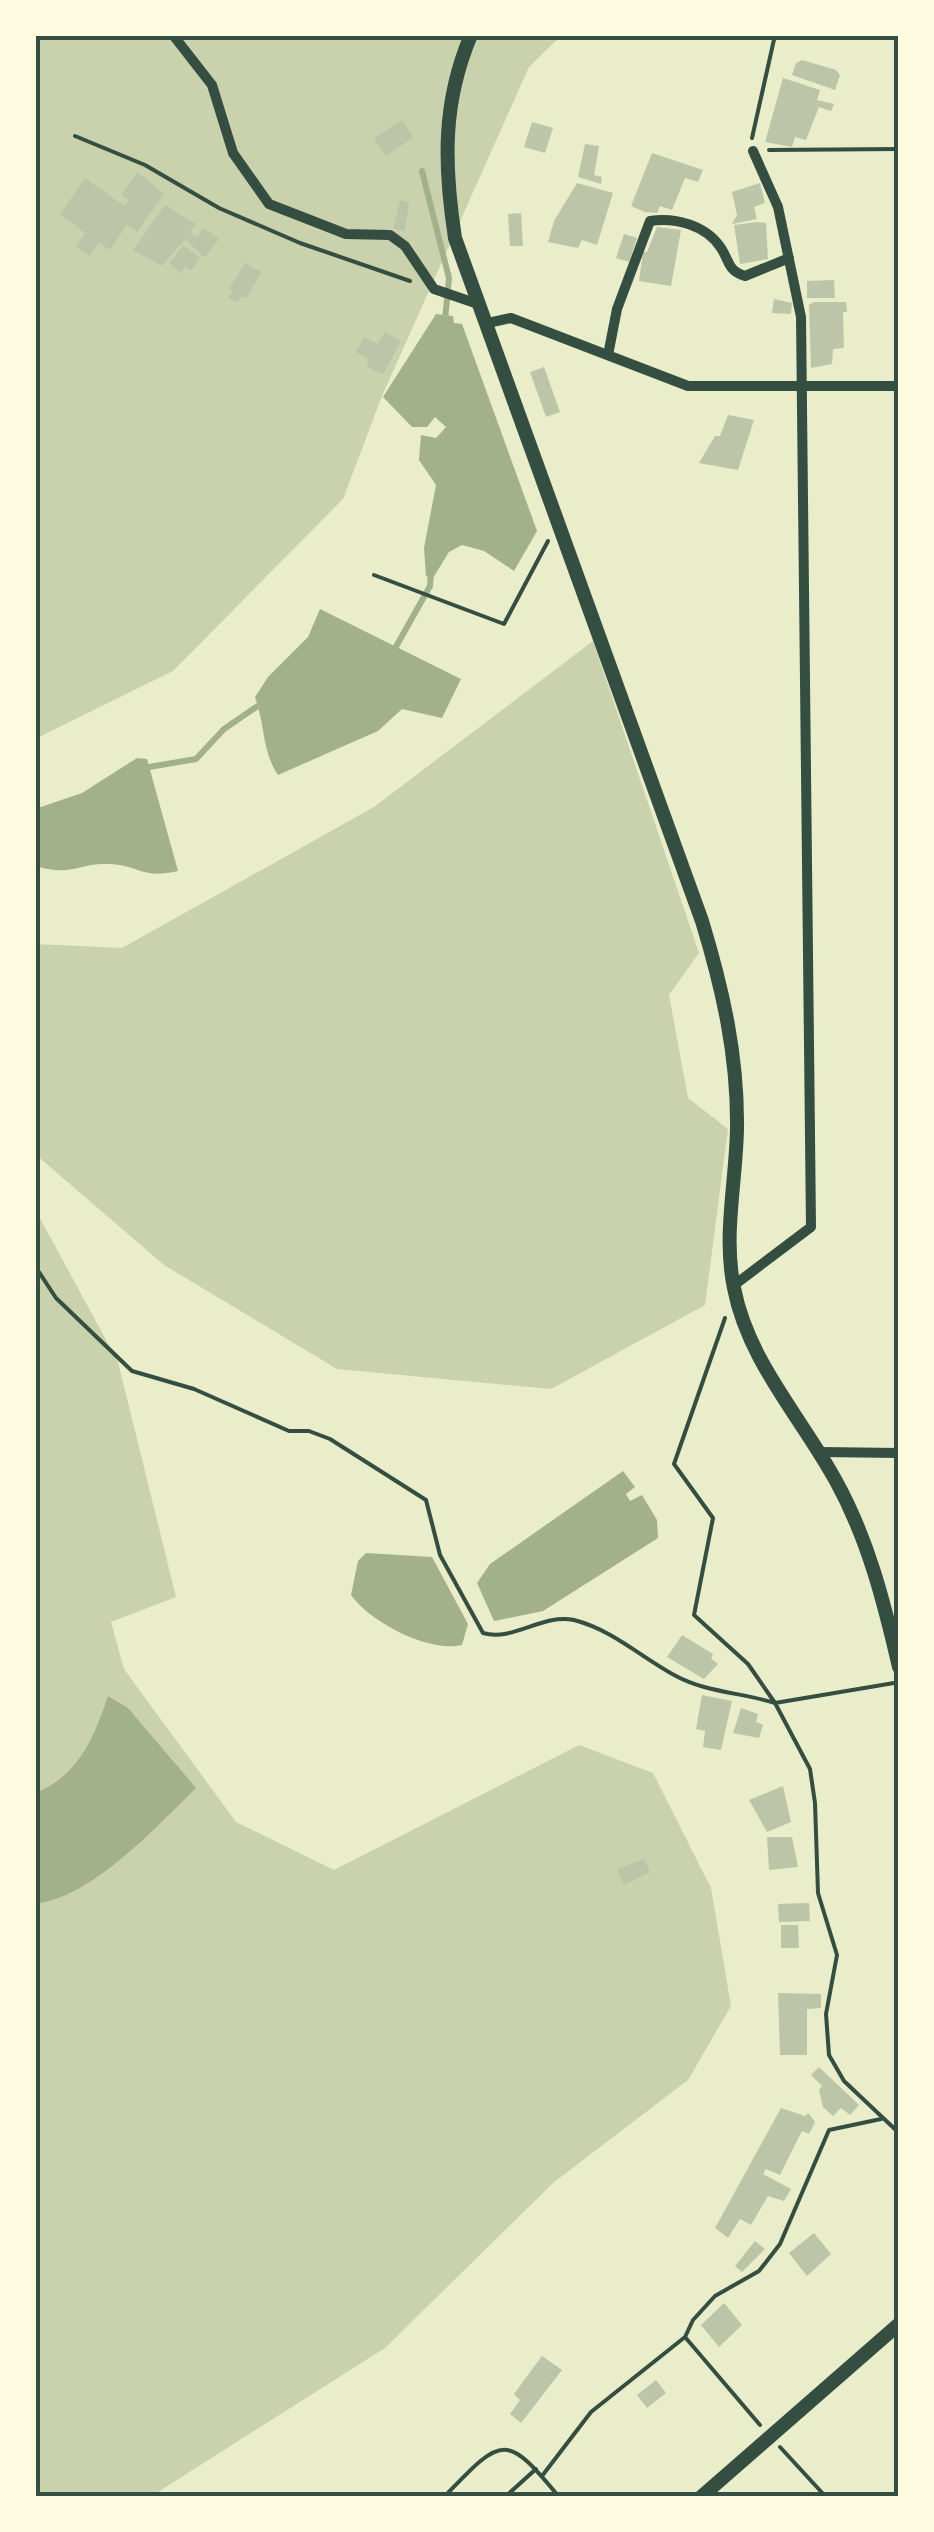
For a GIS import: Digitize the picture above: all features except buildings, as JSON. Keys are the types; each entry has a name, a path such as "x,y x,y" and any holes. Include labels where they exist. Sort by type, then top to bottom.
{"street":[{"path":"173,35 212,85 233,153 258,194 270,204 316,225 346,234 390,236 405,246 434,289 482,306"},
{"path":"470,35 453,76 445,174 455,238 723,992 737,1090 730,1245 738,1304 758,1356 820,1452 880,1583 899,1667"},
{"path":"733,1286 812,1227 805,389 801,317 789,258 771,183 753,151"},
{"path":"608,355 617,310 650,222 663,219 693,225 720,247 735,274 746,276 789,258"},
{"path":"488,323 510,318 688,386 899,386"},
{"path":"820,1452 899,1453"},
{"path":"701,2497 899,2324"}],"path":[{"path":"775,35 752,137 753,151 899,149"},
{"path":"75,136 145,165 235,215 434,289"},
{"path":"374,575 504,624 542,548 560,525"},
{"path":"35,1266 56,1298 132,1371 194,1390 289,1431 309,1431 330,1438 426,1500 440,1555 483,1633 494,1636 558,1619 572,1620 640,1650 678,1677 774,1703 899,1682"},
{"path":"738,1304 727,1311 674,1464 709,1506 713,1518 694,1615 748,1664 810,1769 816,1802 818,1893 836,1955 826,2014 829,2054 844,2081 899,2133"},
{"path":"542,2476 592,2412 685,2337 693,2320 715,2296 759,2271 780,2244 829,2130 884,2118"},
{"path":"685,2337 826,2497"},
{"path":"444,2497 472,2466 499,2451 522,2453 559,2497"},
{"path":"505,2497 536,2469"}],"shaded area":[{"path":"35,35 562,35 529,67 382,396 343,499 173,671 35,739"},
{"path":"436,314 453,316 454,323 462,324 537,531 514,571 484,551 462,545 449,552 433,578 426,576 424,548 436,485 419,460 421,435 436,438 446,427 435,417 427,427 412,427 383,397"},
{"path":"320,609 461,679 442,718 402,709 378,731 278,775 269,757 255,697 268,677 308,637"},
{"path":"593,641 699,953 669,995 688,1098 728,1129 705,1305 551,1389 337,1369 164,1265 35,1154 35,944 122,948 374,807"},
{"path":"137,758 147,759 178,871 156,874 107,864 67,870 35,866 35,809 82,793"},
{"path":"35,1209 118,1362 176,1597 111,1622 124,1669 236,1822 334,1870 579,1745 653,1773 711,1888 731,2006 688,2080 553,2183 385,2348 150,2497 35,2497"},
{"path":"623,1471 635,1487 626,1494 630,1501 642,1495 657,1520 658,1538 543,1611 494,1621 477,1583 490,1564"},
{"path":"366,1553 432,1557 468,1624 462,1645 417,1640 386,1625 360,1605 351,1595 358,1561"},
{"path":"108,1696 128,1708 196,1788 101,1875 57,1899 35,1904 35,1793 74,1766 97,1726"}],"waterway":[{"path":"422,171 449,278 445,320"},
{"path":"393,652 430,586 431,570"},
{"path":"149,767 196,759 224,729 265,701"}]}
